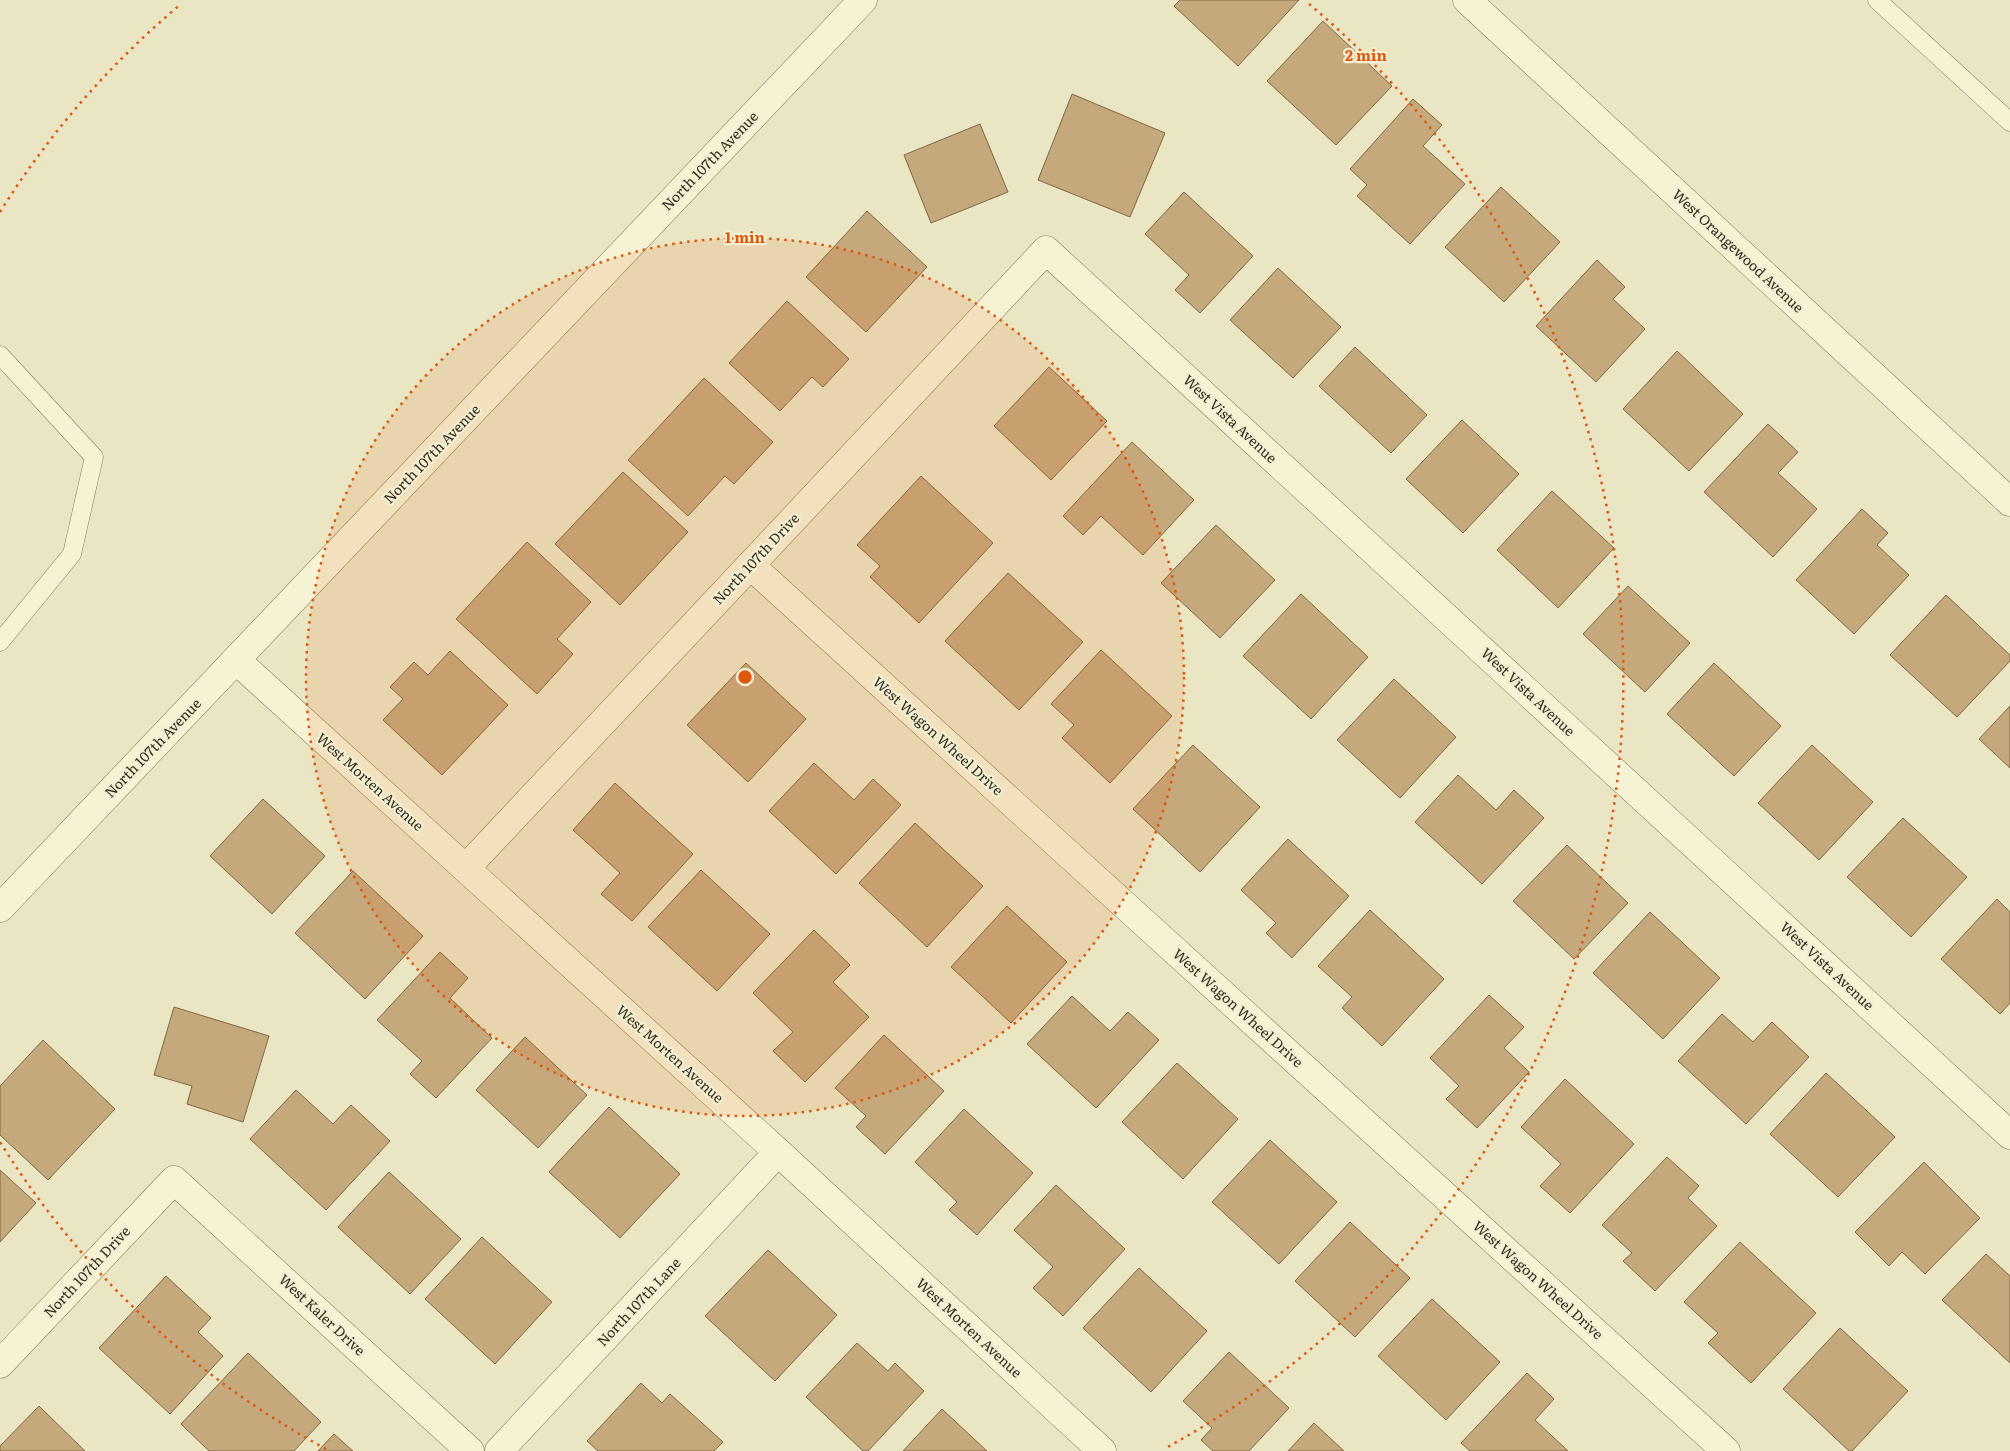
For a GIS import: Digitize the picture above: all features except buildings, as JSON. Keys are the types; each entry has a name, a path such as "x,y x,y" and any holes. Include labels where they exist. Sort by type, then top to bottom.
{"street":[{"name":"North 107th Avenue","path":"0,908 863,0"},
{"name":"West Orangewood Avenue","path":"1467,0 2010,502"},
{"name":"North 107th Drive","path":"466,868 1046,250"},
{"name":"West Vista Avenue","path":"1046,250 2010,1134"},
{"name":"West Wagon Wheel Drive","path":"750,565 1726,1451"},
{"name":"West Morten Avenue","path":"236,660 778,1152 1102,1451"},
{"name":"North 107th Lane","path":"499,1451 778,1152"},
{"name":"North 107th Drive","path":"0,1364 174,1180"},
{"name":"West Kaler Drive","path":"174,1180 470,1451"}],"lane":[{"path":"1877,0 2010,122"},
{"path":"0,355 94,457 72,554 0,642"}]}
